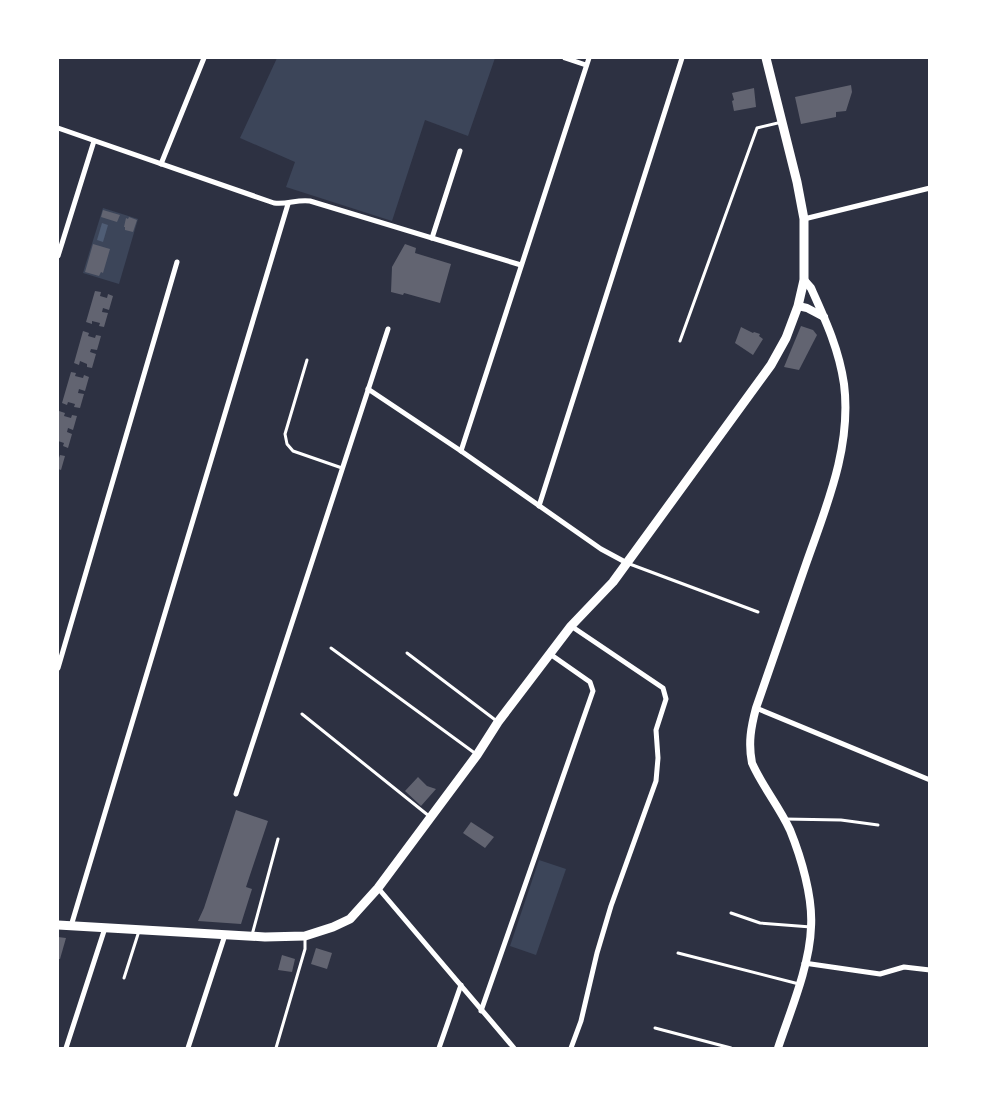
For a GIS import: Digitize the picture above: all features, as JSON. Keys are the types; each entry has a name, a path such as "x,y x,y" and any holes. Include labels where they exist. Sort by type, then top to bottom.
{"main road":[{"path":"58,926 252,936 305,936 350,919 378,888 498,722 571,626 614,582 771,365 786,338 798,306 804,280 804,219 797,182 766,58"}],"street":[{"path":"161,164 204,58"},
{"path":"565,58 586,65"},
{"path":"461,451 589,58"},
{"path":"539,506 682,58"},
{"path":"58,128 274,204 288,204 302,200 310,201 522,265"},
{"path":"58,256 94,141"},
{"path":"432,238 460,151"},
{"path":"804,219 930,188"},
{"path":"71,926 288,204"},
{"path":"58,668 177,262"},
{"path":"778,1048 799,984 811,928 811,915 805,876 793,838 784,818 764,787 752,763 750,734 756,708 832,487 842,445 844,419 844,386 836,345 811,288 804,280"},
{"path":"798,306 807,308 824,317"},
{"path":"236,794 388,329"},
{"path":"368,389 461,451 601,549 627,563"},
{"path":"571,626 663,688 666,699 657,722 656,730 658,770 656,782 611,906 597,953 581,1021 571,1048"},
{"path":"481,1011 593,690 590,682 550,654"},
{"path":"756,708 930,780"},
{"path":"378,888 514,1048"},
{"path":"66,1048 105,928"},
{"path":"188,1048 225,934"},
{"path":"804,963 880,974 904,967 930,970"},
{"path":"439,1048 461,985"}],"lane":[{"path":"680,341 757,128 782,122"},
{"path":"307,360 285,434 287,444 293,451 342,468"},
{"path":"627,563 758,612"},
{"path":"331,648 476,754"},
{"path":"407,653 498,722"},
{"path":"302,714 430,816"},
{"path":"784,818 841,820 878,824"},
{"path":"252,936 278,839"},
{"path":"731,913 760,923 811,928"},
{"path":"124,978 140,930"},
{"path":"276,1048 305,949 305,936"},
{"path":"678,953 799,984"},
{"path":"656,1028 731,1048"}],"shaded area":[{"path":"277,58 495,58 468,136 425,120 392,221 286,187 295,162 240,138"},
{"path":"103,208 138,219 119,284 83,273"},
{"path":"102,223 108,225 103,242 97,240"},
{"path":"539,860 566,869 536,955 510,946"}],"building":[{"path":"851,85 852,92 846,111 836,112 836,117 801,124 795,97"},
{"path":"754,88 756,107 734,111 732,93"},
{"path":"103,210 120,215 117,222 101,217"},
{"path":"129,217 137,220 133,232 125,230 124,227 126,218 128,219"},
{"path":"93,244 110,249 103,273 101,272 99,276 85,272"},
{"path":"405,244 416,248 415,253 451,264 440,303 404,293 403,295 391,292 392,267"},
{"path":"95,291 101,292 100,296 107,298 108,294 113,296 109,310 103,308 102,312 108,313 104,327 99,326 100,323 92,321 92,324 86,322"},
{"path":"801,326 813,330 817,335 799,370 784,367"},
{"path":"741,327 760,334 759,336 763,339 753,355 735,343"},
{"path":"83,331 89,333 88,336 95,338 96,335 101,336 97,350 91,349 90,352 96,354 92,368 87,367 87,364 80,361 79,365 74,363"},
{"path":"71,372 76,373 75,376 83,378 84,375 89,377 85,391 79,389 78,393 84,394 80,408 74,407 75,404 68,402 67,405 62,403"},
{"path":"59,411 65,413 64,416 71,418 72,415 77,416 73,430 68,428 67,432 72,434 68,448 63,446 64,443 58,441"},
{"path":"60,455 65,456 61,470 58,469 58,457"},
{"path":"418,777 427,786 436,789 421,806 405,791"},
{"path":"236,810 268,821 246,887 252,889 241,924 198,921 204,908"},
{"path":"471,822 494,837 485,848 463,833"},
{"path":"58,937 66,938 60,959 58,959"},
{"path":"316,948 332,953 327,969 311,964"},
{"path":"282,955 295,959 292,972 278,970"}]}
